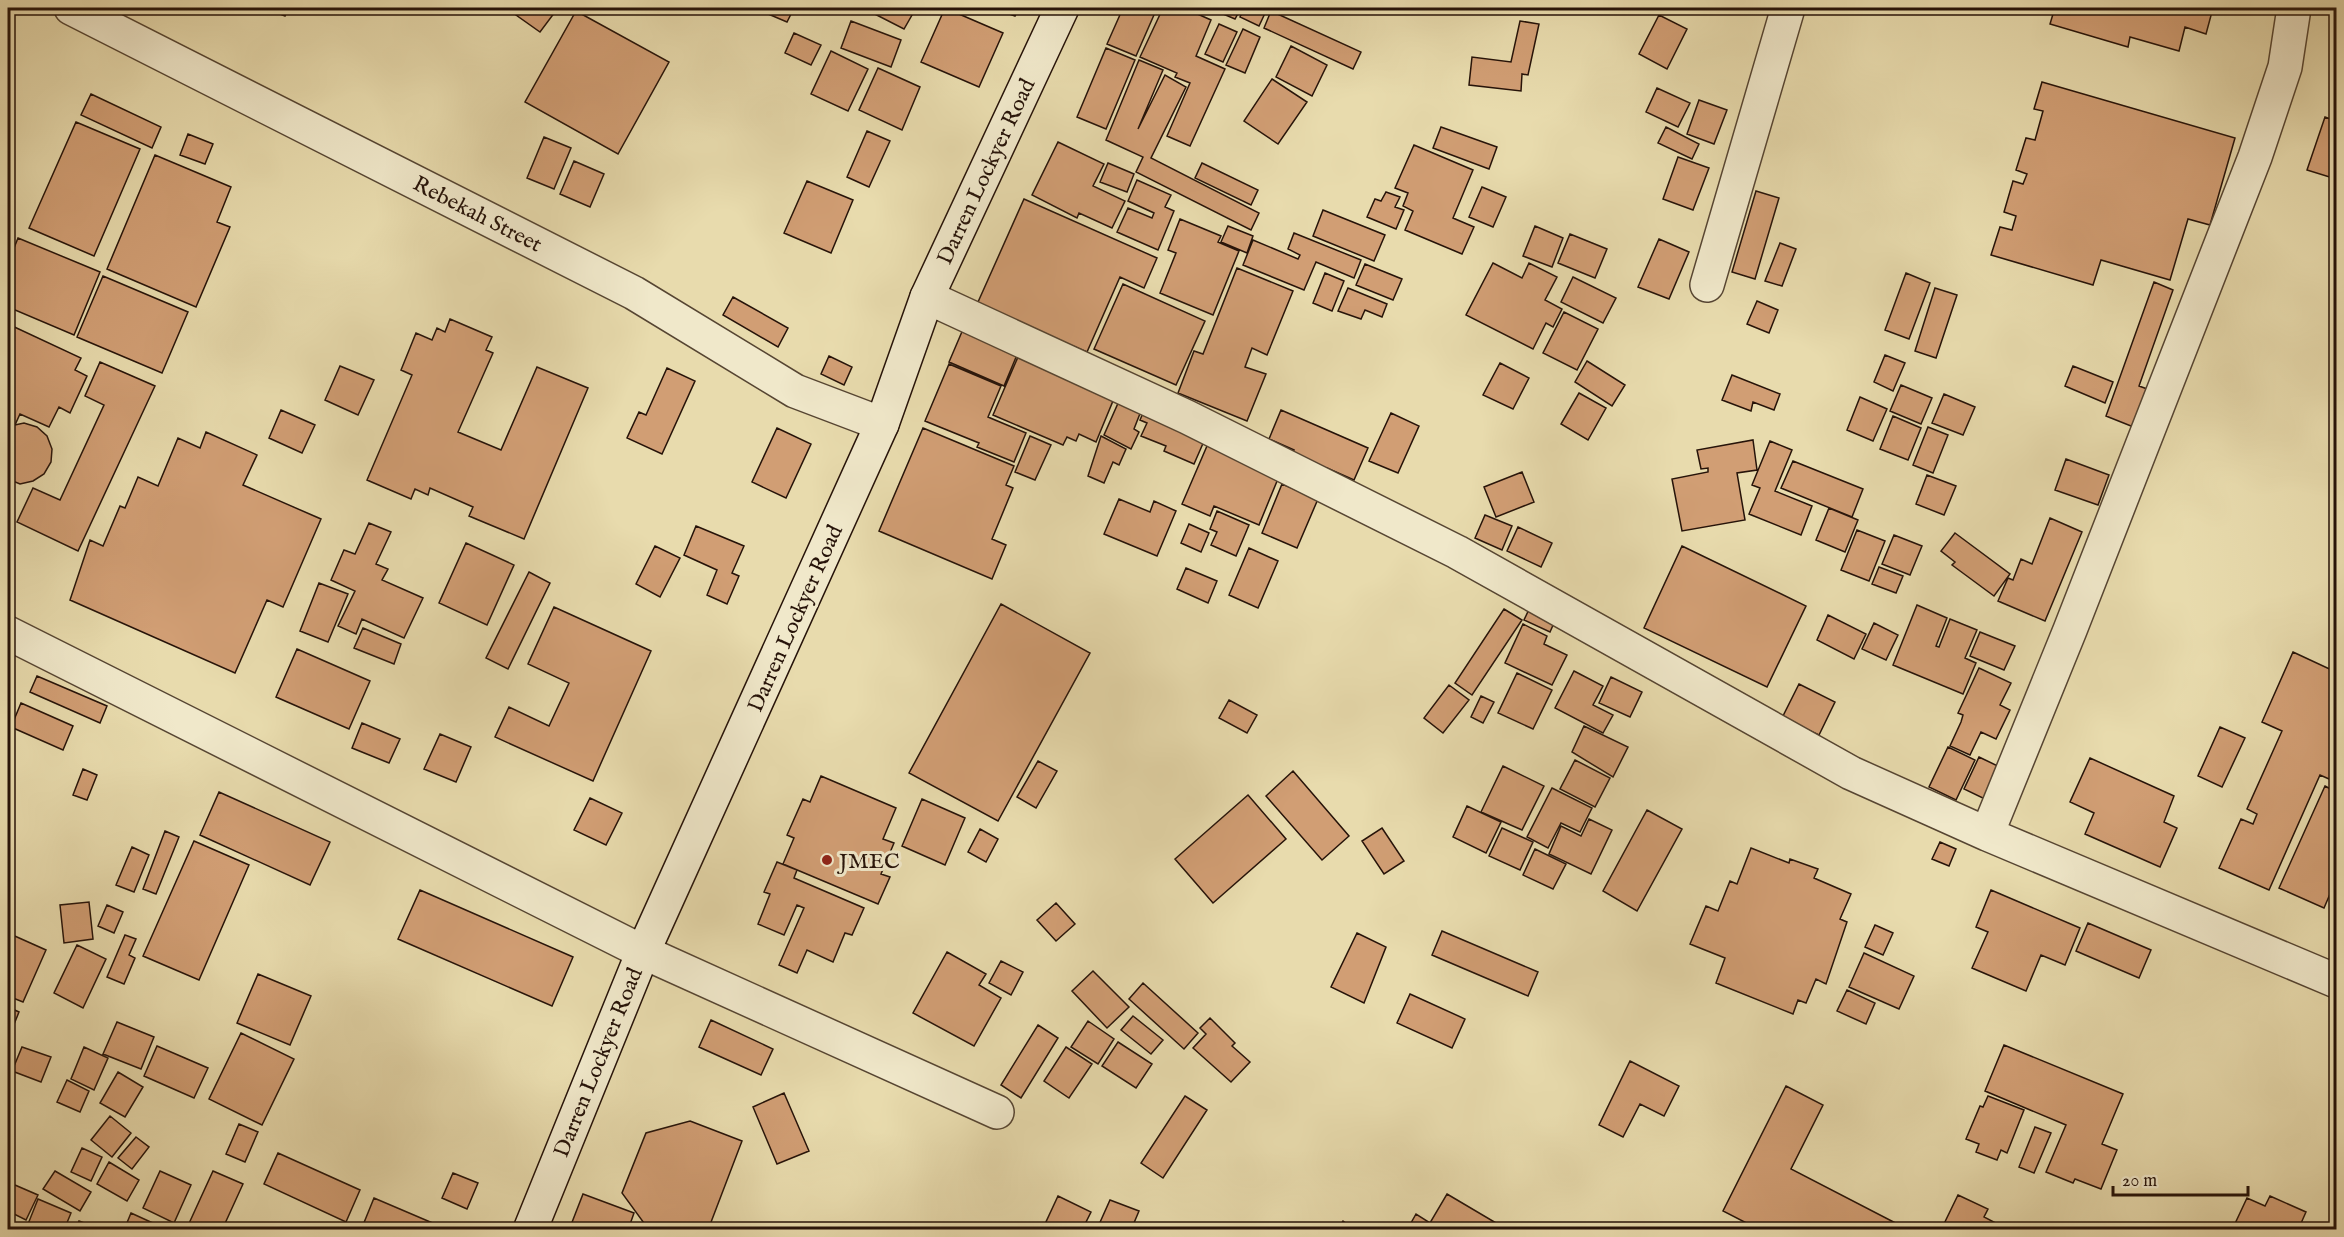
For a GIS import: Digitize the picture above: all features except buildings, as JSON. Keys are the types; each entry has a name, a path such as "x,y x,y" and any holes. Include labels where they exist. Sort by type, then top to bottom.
{"street":[{"name":"Rebekah Street","path":"70,8 634,293 795,391 882,424"},
{"name":"Darren Lockyer Road","path":"530,1230 643,952 882,424 927,297 1062,8"},
{"path":"1707,285 1788,8"},
{"path":"1987,834 2075,619 2255,157 2285,66 2294,8"},
{"path":"927,297 1187,417 1436,542 1851,773 1987,834 2337,981"},
{"path":"8,633 643,952 997,1112"}],"place":[{"name":"JMEC","path":"827,860"}]}
